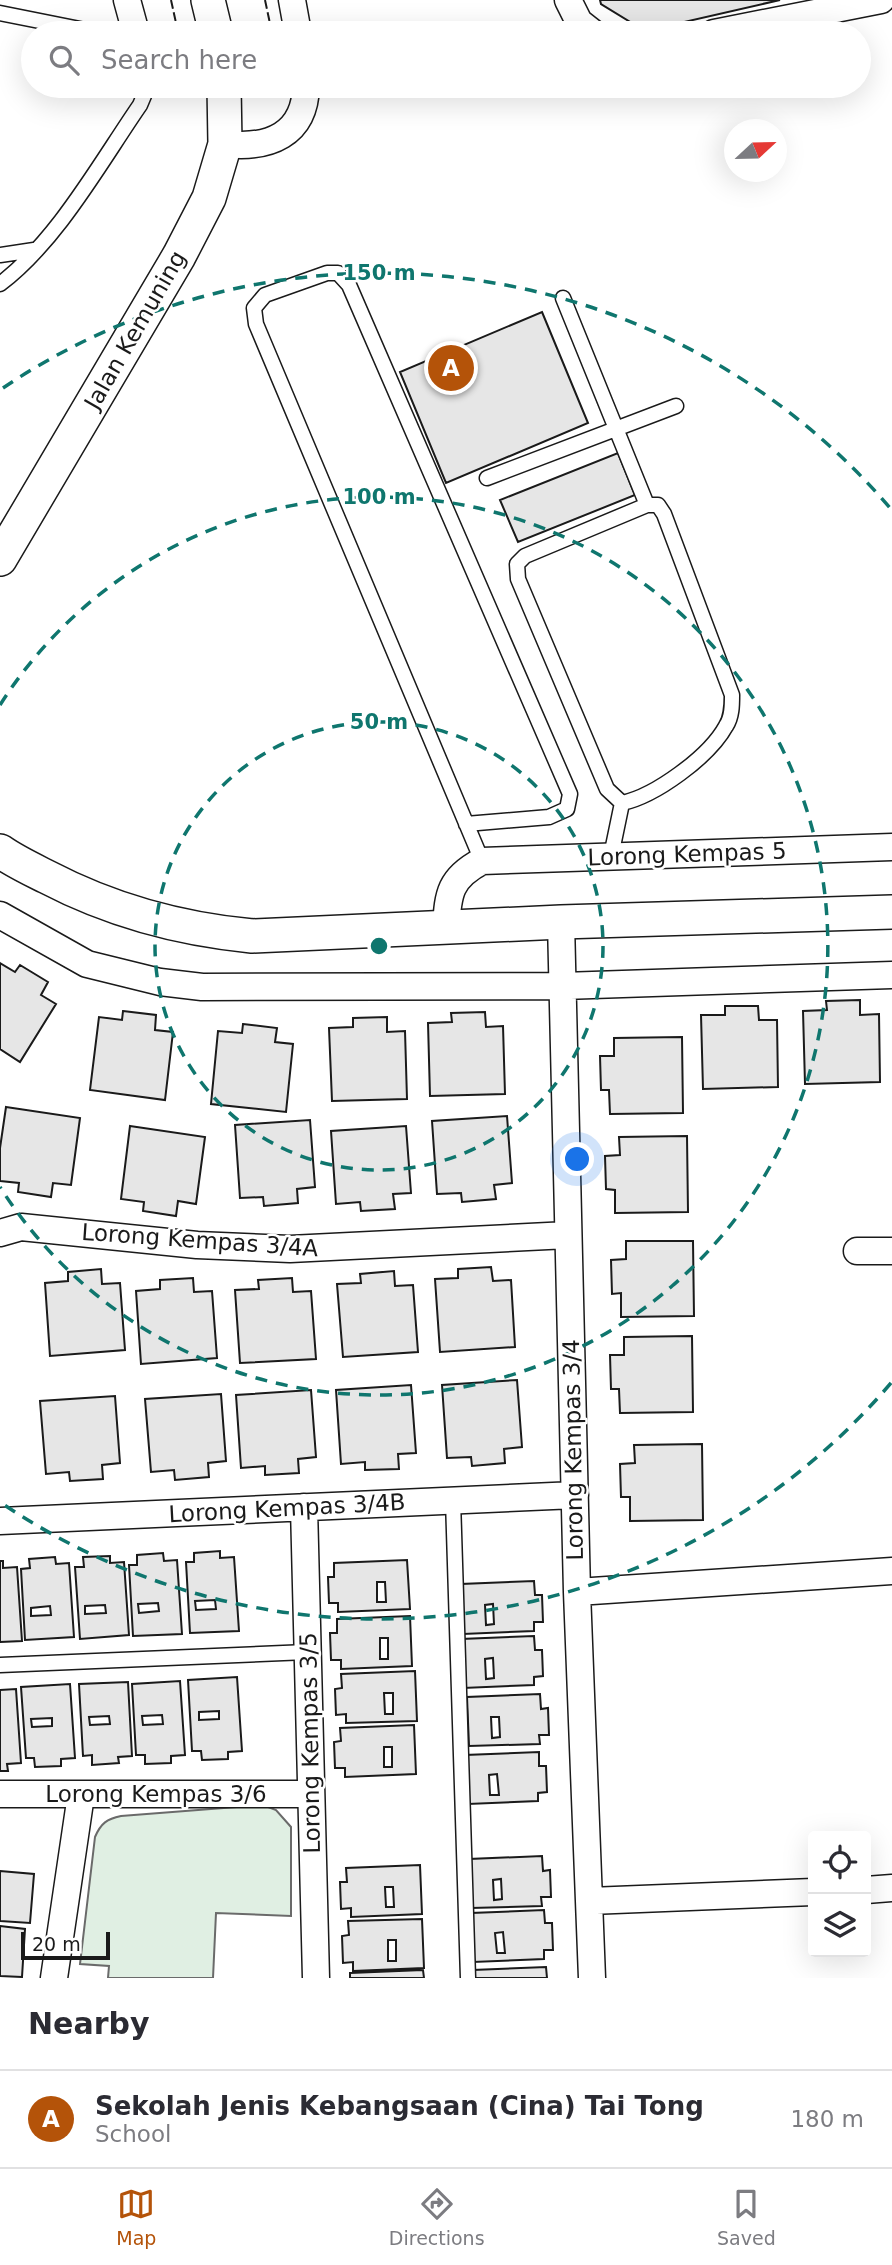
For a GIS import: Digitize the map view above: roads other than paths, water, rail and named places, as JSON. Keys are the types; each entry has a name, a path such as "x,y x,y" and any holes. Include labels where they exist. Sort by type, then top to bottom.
{"street":[{"path":"127,0 132,21"},
{"path":"208,0 213,21"},
{"path":"292,0 296,21"},
{"path":"568,0 578,21"},
{"path":"775,21 881,0"},
{"name":"Jalan Kemuning","path":"0,559 179,256 209,198 225,144 223,98"},
{"path":"225,144 269,144 288,132 305,105 305,98"},
{"name":"Lorong Kempas 5","path":"482,862 892,847"},
{"path":"0,851 86,897 146,918 211,932 252,936 561,922 892,912"},
{"path":"446,927 447,897 455,882 466,870 482,862"},
{"path":"0,915 87,964 171,984 202,988 563,986 892,975"},
{"name":"Lorong Kempas 3/4","path":"561,922 576,1592 592,1978"},
{"name":"Lorong Kempas 3/4A","path":"0,1233 21,1227 197,1245 290,1250 568,1235"},
{"path":"857,1251 892,1251"},
{"name":"Lorong Kempas 3/4B","path":"0,1521 575,1495"},
{"name":"Lorong Kempas 3/5","path":"304,1507 316,1978"},
{"path":"576,1592 892,1571"},
{"name":"Lorong Kempas 3/6","path":"0,1794 311,1794"},
{"path":"54,1978 81,1795"},
{"path":"871,1890 892,1888"},
{"path":"590,1901 808,1892"}],"lane":[{"path":"0,13 40,21"},
{"path":"0,284 16,271 71,204 143,98"},
{"path":"0,255 34,250"},
{"path":"466,824 549,817 567,810 570,794 349,285 338,273 327,274 265,295 254,308 256,324 466,824 482,862"},
{"path":"564,298 647,505"},
{"path":"487,478 676,405"},
{"path":"647,505 658,505 664,514 732,695 732,708 727,726 694,762 665,783 622,803 607,789 518,579 517,564 525,556 647,505"},
{"path":"611,856 622,803"},
{"path":"453,1500 468,1978"},
{"path":"0,1665 307,1652"}],"place":[{"name":"Sekolah Jenis Kebangsaan (Cina) Tai Tong","path":"451,368"}]}
